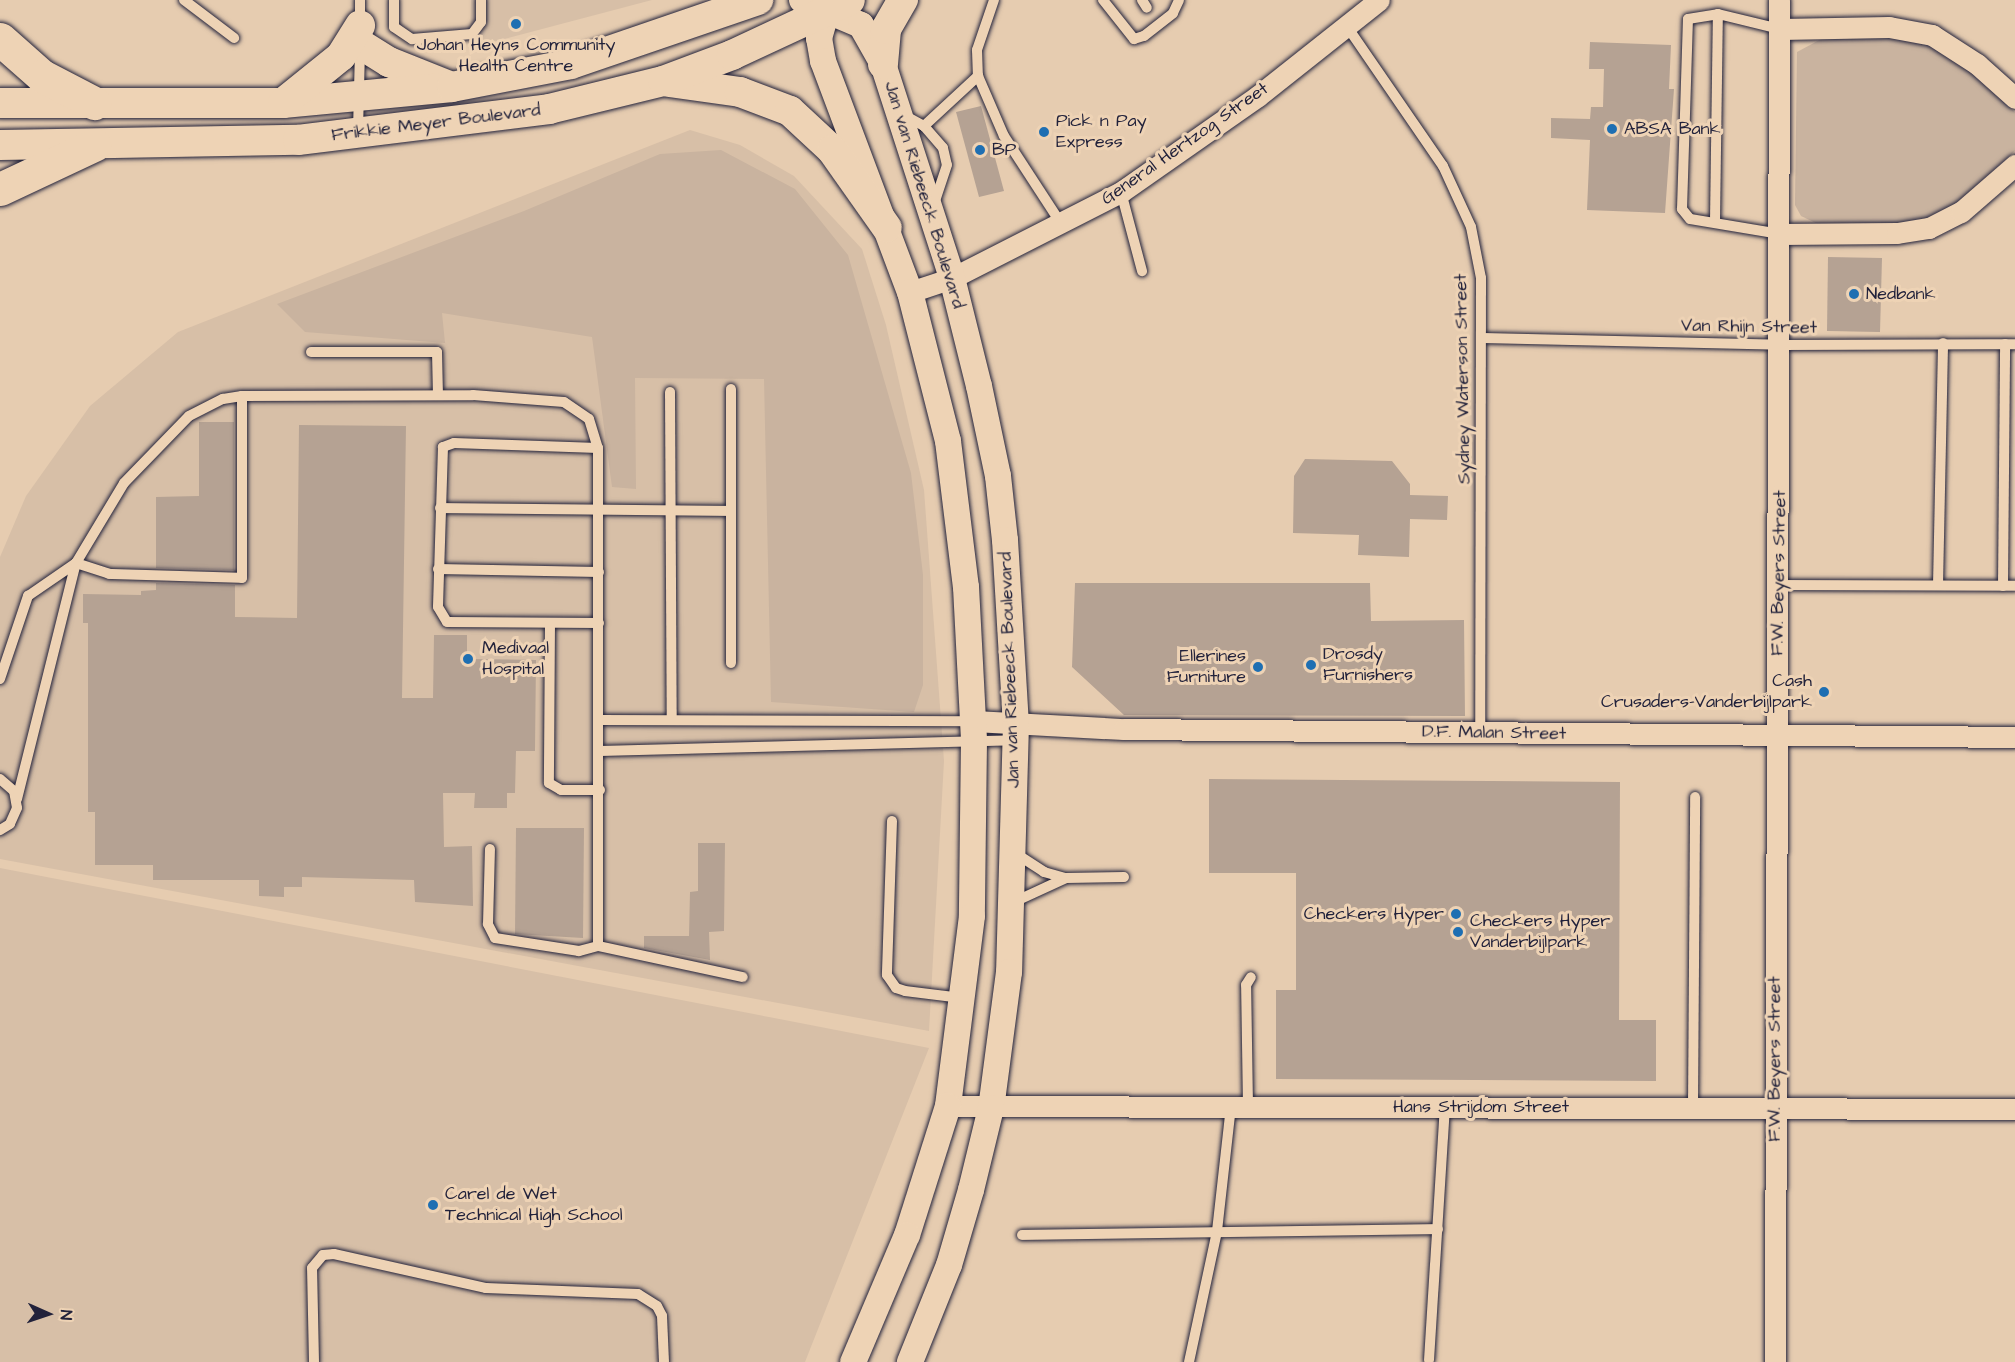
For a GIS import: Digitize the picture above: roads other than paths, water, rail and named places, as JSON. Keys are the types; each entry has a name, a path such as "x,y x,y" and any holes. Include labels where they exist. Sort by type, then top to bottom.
{"main road":[{"name":"Frikkie Meyer Boulevard","path":"0,103 283,104 452,87 571,64 758,0"},
{"path":"883,64 886,29 903,0"},
{"name":"Frikkie Meyer Boulevard","path":"0,145 203,145 358,134 549,110 663,81 796,27 827,2"},
{"path":"283,104 341,56 360,23 389,62 452,87"},
{"path":"0,39 42,76 94,103"},
{"path":"663,81 740,92 790,111 832,150 887,228"},
{"path":"0,189 94,145"}],"street":[{"name":"General Hertzog Street","path":"910,292 952,278 1062,225 1121,192 1258,96 1379,0"},
{"name":"F.W. Beyers Street","path":"1775,1362 1776,735 1780,585 1781,345 1779,0"},
{"name":"Jan van Riebeeck Boulevard","path":"827,2 861,25 883,64 952,278 998,476 1016,732 1014,902 991,1108 949,1264 912,1360"},
{"path":"827,2 820,47 910,292 948,441 960,524 974,730 972,916 964,998 948,1106 914,1216 853,1362"},
{"path":"1780,30 1889,27 1932,35 1977,64 2015,98"},
{"path":"1780,234 1929,228 1961,212 2015,165"},
{"name":"D.F. Malan Street","path":"974,730 2015,737"},
{"name":"Hans Strijdom Street","path":"948,1106 991,1108 1239,1106 1775,1110 2015,1109"}],"lane":[{"path":"184,0 234,38"},
{"path":"394,0 393,21 396,32 406,38 472,34 481,22 481,0"},
{"path":"994,0 977,50 978,76 1004,136 1062,225"},
{"path":"1103,0 1129,36 1139,39 1173,13 1179,0"},
{"path":"1715,221 1718,14"},
{"path":"1780,30 1718,14 1693,15 1685,27 1683,164 1684,216 1780,234"},
{"path":"358,134 360,23"},
{"name":"Sydney Waterson Street","path":"1347,25 1417,123 1457,194 1471,227 1481,278 1483,338 1480,733"},
{"path":"924,126 978,76"},
{"path":"898,112 924,126 943,148 947,165 930,212"},
{"path":"1121,192 1142,271"},
{"name":"Van Rhijn Street","path":"1483,338 1781,345 2010,344"},
{"path":"1938,585 1943,344"},
{"path":"1780,585 2009,586 2010,344"},
{"path":"311,352 437,352 438,395"},
{"path":"731,389 731,663"},
{"path":"670,392 672,720"},
{"path":"0,830 15,816 17,799 76,563 104,512 158,442 207,405 242,396 438,395 564,402 589,419 598,448 600,720 598,946"},
{"path":"76,563 109,574 242,578 242,396"},
{"path":"598,448 447,445 440,454 438,615 447,622 599,623"},
{"path":"440,508 731,511"},
{"path":"0,679 28,596 76,563"},
{"path":"438,569 599,572"},
{"path":"549,623 549,783 561,790 600,790"},
{"path":"600,720 672,720 974,730"},
{"path":"600,751 974,730"},
{"path":"0,779 17,799"},
{"path":"1692,1108 1695,797"},
{"path":"892,821 887,975 896,988 905,991 964,998"},
{"path":"490,849 488,924 495,938 579,951 598,946 743,977"},
{"path":"1015,852 1044,872 1066,878 1124,877"},
{"path":"1014,902 1066,878"},
{"path":"1189,1362 1217,1231 1239,1106 1246,985 1251,977"},
{"path":"1429,1360 1446,1107"},
{"path":"1022,1235 1438,1229"},
{"path":"314,1362 312,1268 323,1255 334,1254 486,1288 638,1294 657,1306 662,1316 664,1362"}],"place":[{"name":"Johan Heyns Community Health Centre","path":"516,24"},
{"name":"ABSA Bank","path":"1612,129"},
{"name":"Pick n Pay Express","path":"1044,132"},
{"name":"BP","path":"980,150"},
{"name":"Nedbank","path":"1854,294"},
{"name":"Medivaal Hospital","path":"468,659"},
{"name":"Drosdy Furnishers","path":"1311,665"},
{"name":"Ellerines Furniture","path":"1258,667"},
{"name":"Cash Crusaders-Vanderbijlpark","path":"1824,692"},
{"name":"Checkers Hyper","path":"1456,914"},
{"name":"Checkers Hyper Vanderbijlpark","path":"1458,932"},
{"name":"Carel de Wet Technical High School","path":"433,1205"}]}
